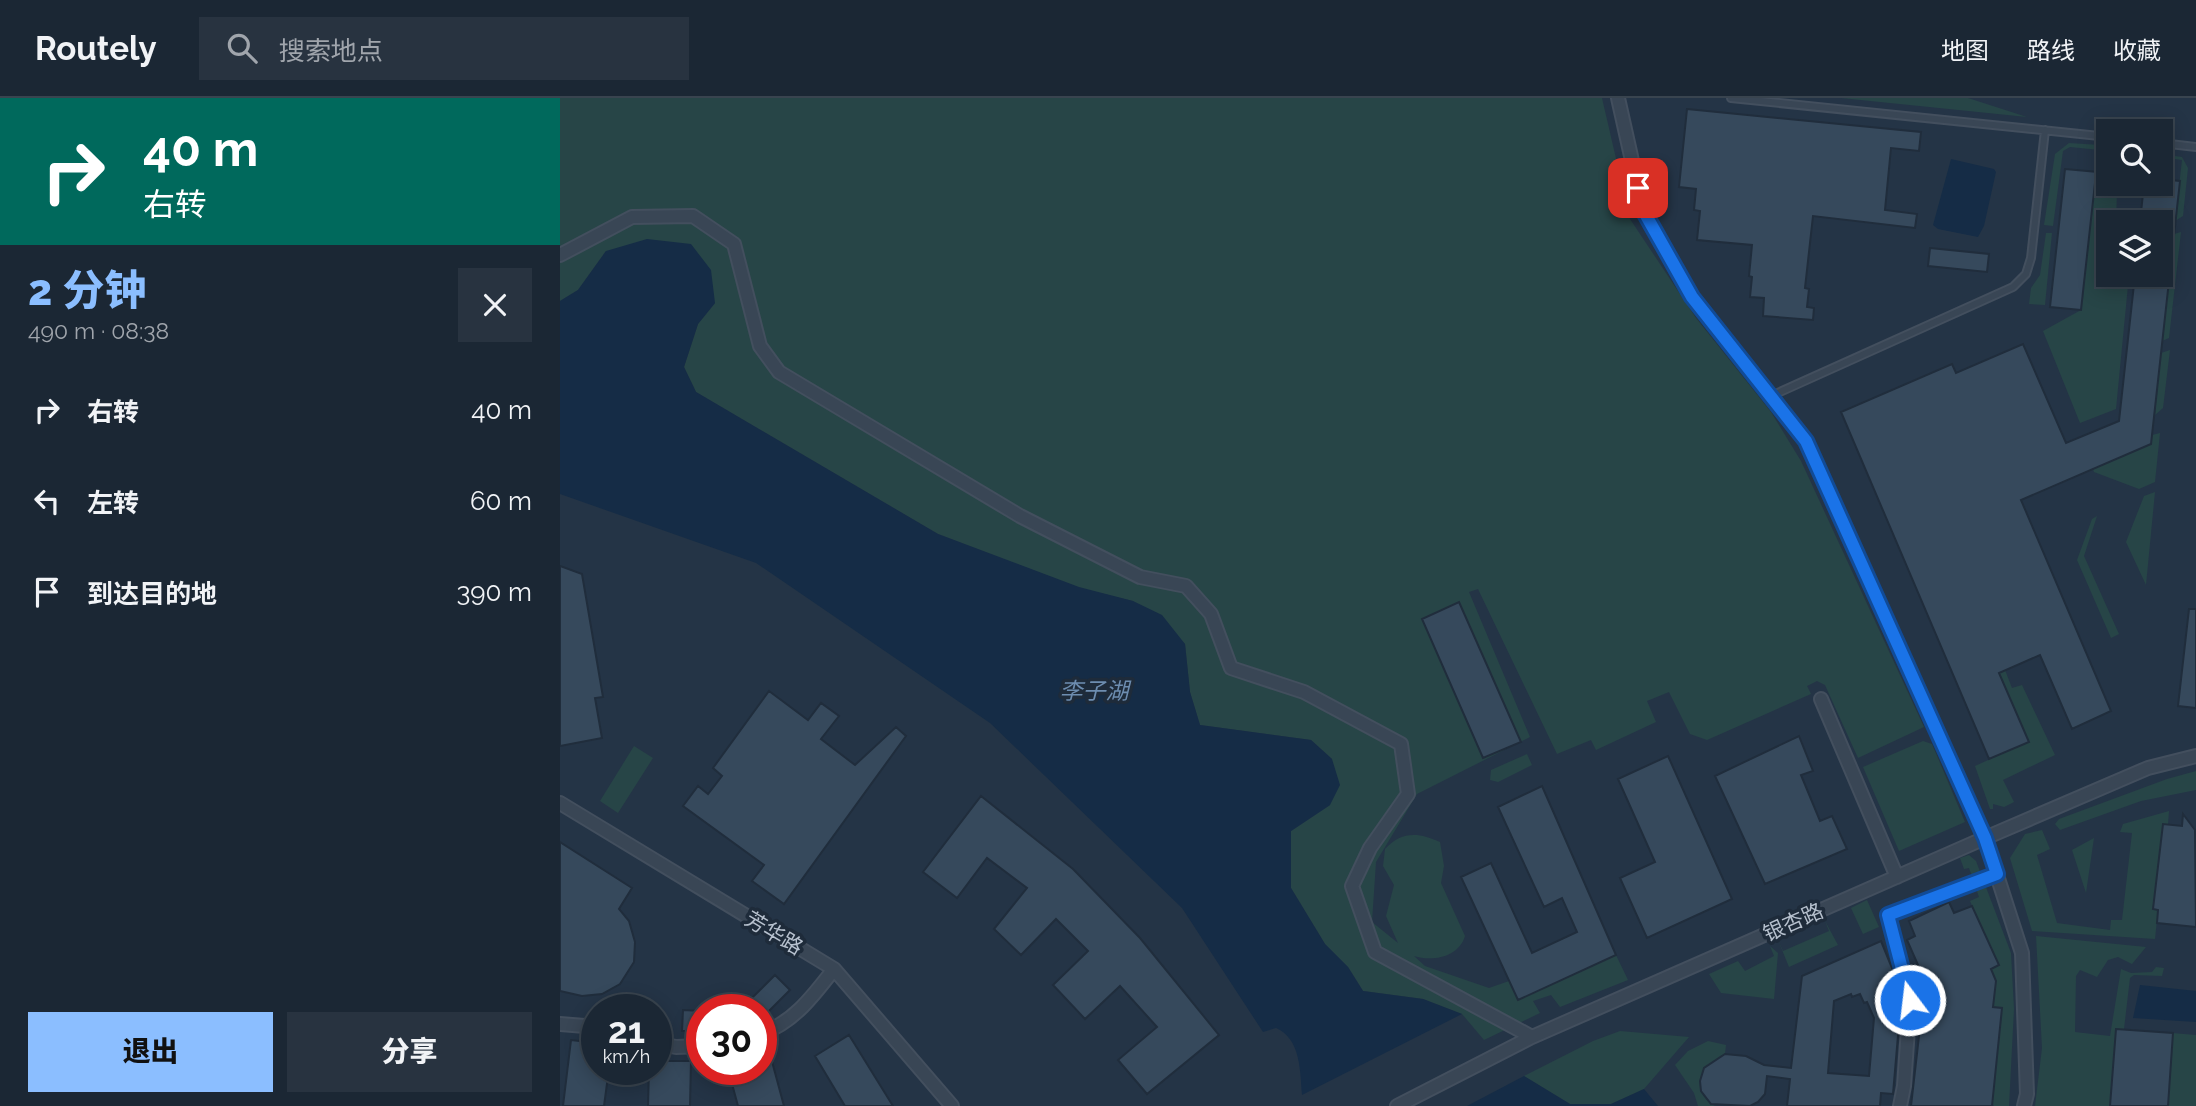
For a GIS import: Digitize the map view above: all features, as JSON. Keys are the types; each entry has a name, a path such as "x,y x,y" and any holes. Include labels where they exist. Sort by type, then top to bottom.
{"street":[{"path":"1618,98 1643,210 1692,297 1806,441 1985,838 2022,953 2027,1094 2024,1106"},
{"path":"560,256 632,217 693,216 734,244 760,346 779,372 1020,516 1140,577 1186,586 1211,614 1231,668 1304,692 1401,744 1408,794 1370,848 1352,886 1375,952 1532,1037"},
{"path":"1821,699 1897,877"},
{"name":"银杏路","path":"1397,1106 1532,1037 1985,838 2148,768 2196,756"},
{"name":"芳华路","path":"560,803 834,969 952,1106"},
{"path":"1899,1106 1904,1086 1910,1000 1888,915 1997,874"},
{"path":"777,1028 806,1006 834,969"},
{"path":"560,1024 581,1024"}],"lane":[{"path":"1731,98 2096,136"},
{"path":"1771,397 2013,287 2026,274 2031,258 2045,130"},
{"path":"2173,144 2196,147"}],"green space":[{"path":"560,98 1602,98 1630,219 1696,318 1771,412 1801,461 1924,727 1858,758 1825,685 1817,681 1807,686 1811,694 1707,740 1690,734 1669,692 1647,701 1656,722 1596,750 1591,740 1557,754 1478,589 1469,592 1530,737 1417,794 1376,862 1372,922 1398,943 1386,916 1394,885 1383,866 1385,849 1404,836 1425,836 1440,842 1444,866 1441,883 1465,936 1457,949 1444,956 1414,956 1425,966 1489,988 1509,981 1518,1000 1616,955 1628,980 1560,1007 1551,995 1533,1001 1540,1013 1484,1040 1462,1014 1423,999 1363,991 1348,967 1325,944 1291,888 1291,831 1330,805 1332,759 1311,740 1200,725 1190,692 1185,644 1133,601 1079,588 938,534 696,392 684,367 698,324 715,303 606,251 578,290 560,301"},
{"path":"1841,98 1968,98 2027,117"},
{"path":"2069,143 2096,145 2096,150 2070,147 2063,151 2053,226 2044,225 2055,154"},
{"path":"2173,156 2182,157 2188,168 2183,216 2175,221 2182,160 2173,159"},
{"path":"2096,189 2096,196 2117,196 2116,210 2096,210 2096,287 2128,287 2116,409 2080,423 2043,331 2081,310"},
{"path":"2181,232 2169,338 2162,341 2168,287 2173,287 2174,234"},
{"path":"2046,233 2052,233 2045,305 2029,304 2031,288 2040,275"},
{"path":"2170,350 2163,408 2155,415 2161,353"},
{"path":"2160,433 2155,482 2139,489 2094,472 2093,469 2151,444 2152,435"},
{"path":"2155,492 2146,585 2126,542 2144,496"},
{"path":"2097,516 2084,556 2119,634 2111,638 2077,560 2092,519"},
{"path":"2005,670 2012,688 2022,685 2055,755 2003,780 2014,802 2004,807 1993,804 1993,809 1990,809 1975,766 2028,742 1999,672"},
{"path":"1923,741 1932,744 1965,822 1899,851 1863,767"},
{"path":"634,746 653,758 618,813 600,801"},
{"path":"1527,754 1532,765 1498,782 1490,780 1491,770"},
{"path":"2196,771 2196,790 2141,801 2060,830 2055,824 2059,819"},
{"path":"2169,811 2168,824 2163,824 2153,908 2158,910 2155,939 2032,931 2010,858 2025,834 2042,830 2050,849 2037,855 2057,923 2110,930 2111,920 2122,920 2132,833 2120,832 2123,824"},
{"path":"2094,838 2086,893 2072,850"},
{"path":"1969,855 1976,861 2011,953 2014,1009 2009,1106 1994,1106 1992,1103 2002,1009 1993,1007 1996,981 1991,969 1998,965 1970,901 1979,897 1969,868 1964,869 1960,858"},
{"path":"1867,900 1879,927 1863,934 1851,908"},
{"path":"1825,921 1838,945 1789,967 1778,940 1783,951 1829,931"},
{"path":"2036,936 2146,947 2132,964 2118,957 2108,960 2097,977 2080,970 2076,976 2075,1032 2110,1036 2121,969 2131,973 2152,972 2156,967 2164,968 2162,976 2134,975 2130,978 2124,1029 2196,1035 2196,1106 2035,1106 2042,1048"},
{"path":"1770,946 1778,953 1774,999 1721,993 1709,974 1738,961 1745,971 1774,956"},
{"path":"1620,1031 1689,1037 1644,1089 1611,1104 1570,1104 1524,1076 1593,1041"},
{"path":"1708,1041 1726,1045 1725,1054 1710,1064 1701,1078 1702,1092 1715,1106 1698,1106 1694,1093 1675,1065 1688,1051"}],"water":[{"path":"1951,159 1994,169 1996,172 1984,226 1978,237 1938,229 1933,225"},
{"name":"李子湖","path":"647,239 691,244 711,270 715,303 698,324 684,367 696,392 938,534 1079,587 1133,601 1162,615 1185,644 1190,692 1200,725 1311,740 1332,759 1340,785 1330,805 1291,831 1291,888 1325,944 1348,967 1363,991 1423,999 1462,1014 1302,1095 1298,1057 1290,1040 1276,1028 1263,1032 1182,908 990,723 756,563 560,494 560,301 578,290 606,251"},
{"path":"2140,985 2196,991 2196,1022 2133,1018"},
{"path":"1524,1076 1570,1104 1611,1104 1644,1089 1658,1106 1467,1106"}],"building":[{"path":"1687,109 1921,132 1919,151 1891,148 1885,210 1917,214 1915,228 1813,216 1805,288 1809,289 1807,307 1814,308 1813,320 1763,316 1764,298 1750,297 1752,245 1697,240 1700,211 1694,210 1696,189 1679,187"},
{"path":"2065,169 2096,172 2081,310 2050,307"},
{"path":"2173,180 2180,181 2173,244 2173,210 2141,210 2143,196 2173,196"},
{"path":"1930,248 1989,254 1987,272 1928,266"},
{"path":"2134,287 2168,287 2151,444 2021,500 2111,711 2072,729 2040,655 1999,673 2029,742 1989,759 1841,412 1952,364 1956,373 2023,344 2066,443 2119,421"},
{"path":"560,566 582,574 603,697 595,698 602,738 560,746"},
{"path":"1459,602 1521,742 1483,758 1422,619"},
{"path":"2189,609 2196,609 2196,708 2178,706"},
{"path":"769,691 808,720 821,703 839,716 821,739 855,765 896,727 906,736 784,904 752,881 764,865 683,806 698,786 708,794 722,776 713,768"},
{"path":"1799,736 1813,771 1801,775 1820,821 1832,816 1847,849 1765,884 1715,776"},
{"path":"1668,756 1732,899 1647,938 1620,878 1655,862 1618,779"},
{"path":"1542,786 1616,955 1518,1000 1461,877 1491,863 1532,953 1577,932 1562,898 1544,907 1498,807"},
{"path":"981,796 1073,869 1140,938 1219,1035 1147,1094 1118,1060 1157,1027 1120,986 1085,1019 1053,985 1088,951 1056,919 1021,955 994,929 1027,888 987,858 957,898 923,872"},
{"path":"2183,814 2195,830 2196,927 2157,923 2158,910 2153,909 2163,824 2182,826"},
{"path":"560,842 632,888 619,909 629,921 635,942 634,962 620,984 602,994 581,996 560,991"},
{"path":"1949,902 1954,913 1972,906 1999,965 1991,969 1996,981 1993,1007 2002,1008 1992,1106 1911,1106 1923,1001 1913,978 1922,974 1907,940 1915,936 1909,921"},
{"path":"1881,941 1894,973 1886,977 1900,1012 1893,1094 1881,1093 1880,1106 1787,1106 1790,1079 1767,1076 1765,1094 1750,1106 1711,1104 1701,1091 1700,1081 1704,1068 1725,1054 1746,1056 1764,1065 1791,1068 1802,976","holes":["1851,994 1852,997 1860,994 1874,1018 1869,1076 1828,1073 1834,1001"]},
{"path":"775,975 790,990 777,1003 777,994 756,994"},
{"path":"683,1010 686,1010 686,1031 682,1031"},
{"path":"2116,1029 2173,1033 2168,1106 2110,1106"},
{"path":"849,1035 893,1106 845,1106 815,1056"},
{"path":"571,1040 581,1041 581,1085 607,1085 604,1106 563,1106"},
{"path":"672,1061 686,1061 686,1085 690,1085 690,1106 648,1106 649,1085 672,1085"},
{"path":"777,1080 784,1106 738,1106 732,1085 777,1085"}],"route":[{"path":"1638,188 1643,210 1692,297 1806,441 1985,838 1997,874 1888,915 1910,1000"}]}
